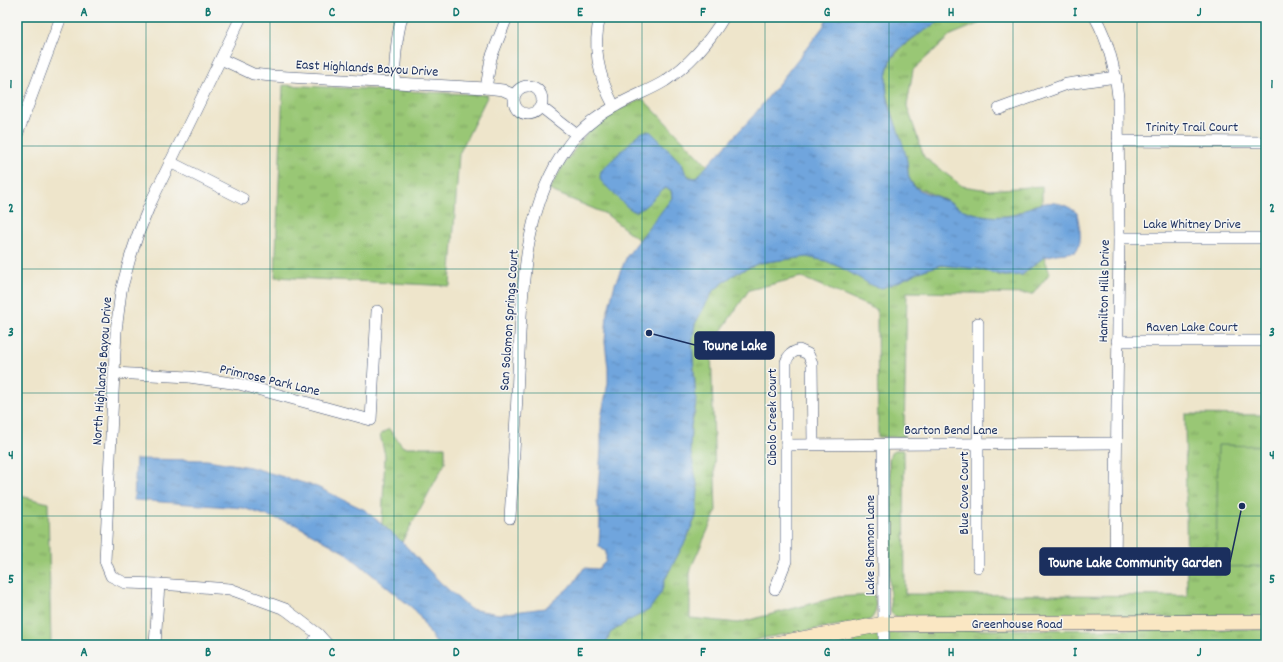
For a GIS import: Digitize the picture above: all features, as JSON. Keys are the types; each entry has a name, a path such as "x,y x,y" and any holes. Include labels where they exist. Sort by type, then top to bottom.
{"main road":[{"name":"Greenhouse Road","path":"769,645 884,624 1266,622"}],"street":[{"path":"17,134 60,17"},
{"name":"North Highlands Bayou Drive","path":"159,584 125,584 111,576 104,561 116,331 121,290 138,234 170,162 241,17"},
{"path":"394,83 395,63 402,17"},
{"path":"486,88 491,58 507,17"},
{"path":"600,17 597,28 596,45 598,63 601,78 614,106"},
{"name":"San Solomon Springs Court","path":"510,518 523,290 528,247 540,203 550,176 566,149 577,135 614,106 665,80 687,64 707,43 724,17"},
{"name":"Hamilton Hills Drive","path":"1096,17 1105,37 1116,76 1118,97 1119,238 1115,568"},
{"name":"East Highlands Bayou Drive","path":"221,59 253,74 486,88 502,90 514,95"},
{"path":"999,109 1067,84 1116,76"},
{"path":"522,87 533,87 541,93 542,102 540,107 533,114 523,114 519,112 514,105 514,95 522,87"},
{"path":"540,107 577,135"},
{"name":"Trinity Trail Court","path":"1118,141 1266,142"},
{"path":"170,162 243,198"},
{"name":"Lake Whitney Drive","path":"1119,238 1266,238"},
{"name":"Primrose Park Lane","path":"114,374 189,378 239,384 371,420 376,311"},
{"name":"Blue Cove Court","path":"978,323 978,567"},
{"name":"Raven Lake Court","path":"1117,341 1266,341"},
{"name":"Cibolo Creek Court","path":"775,589 786,561 786,362 787,357 790,354 799,350 808,354 812,363 813,444"},
{"name":"Barton Bend Lane","path":"786,445 1116,443"},
{"name":"Lake Shannon Lane","path":"883,445 884,645"},
{"path":"155,645 159,584 230,589 285,609 318,634 328,645"},
{"path":"312,645 318,634"}],"green space":[{"path":"947,17 1026,17 990,19 951,35 913,70 907,106 924,157 962,186 989,190 1042,186 1042,204 1035,205 1016,214 1000,217 981,215 960,209 944,199 914,186 909,178 907,163 887,94 886,75 890,61 901,48 919,34"},
{"path":"283,85 488,95 459,154 450,286 275,277"},
{"path":"643,99 708,166 696,178 689,177 682,164 651,132 646,131 640,134 601,171 641,210 665,188 671,190 672,198 669,203 639,240 606,214 549,190 566,161 587,133 616,111"},
{"path":"807,257 826,261 882,287 924,270 941,265 978,269 1005,276 1022,275 1044,257 1050,273 1033,294 907,292 904,437 878,437 877,310 801,277 749,290 711,346 716,512 690,570 690,618 738,623 837,597 874,595 876,606 874,614 870,620 769,637 736,645 606,645 610,633 628,621 661,593 665,579 687,538 696,516 690,448 691,425 695,413 695,381 692,343 695,324 701,311 713,291 733,275 759,263"},
{"path":"1185,414 1266,415 1266,617 899,619 891,613 889,577 889,459 891,453 896,450 904,450 905,594 1187,596"},
{"path":"389,429 403,447 445,447 445,463 402,542 382,524 385,455 380,435"},
{"path":"1218,445 1266,446 1266,566 1216,567"},
{"path":"17,495 48,503 51,645 17,644"},
{"path":"1266,629 1266,645 792,645 870,634 936,630"}],"water":[{"path":"828,17 947,17 916,36 900,48 890,61 888,69 886,82 887,94 891,111 903,144 907,161 908,175 912,184 921,191 945,200 958,208 987,216 1001,217 1015,215 1031,207 1046,203 1062,204 1077,213 1080,228 1078,248 1075,252 1044,257 1022,275 1005,276 978,269 941,265 924,270 882,288 873,286 842,268 826,261 807,257 759,263 733,275 713,291 695,324 692,343 696,403 691,425 690,448 698,489 696,516 687,538 665,579 661,593 649,610 610,633 606,645 437,645 416,611 347,554 296,525 243,508 134,500 136,459 207,460 250,467 317,487 365,510 402,542 441,583 470,609 499,614 545,608 573,584 584,568 598,569 606,561 606,552 599,546 600,519 597,502 601,450 601,418 608,383 605,342 607,314 615,284 627,256 672,198 671,190 665,188 643,208 635,212 626,206 601,181 601,171 640,133 646,131 651,132 682,164 689,177 696,178 754,115 823,27"}],"place":[{"name":"Towne Lake","path":"649,333"},
{"name":"Towne Lake Community Garden","path":"1242,506"}]}
